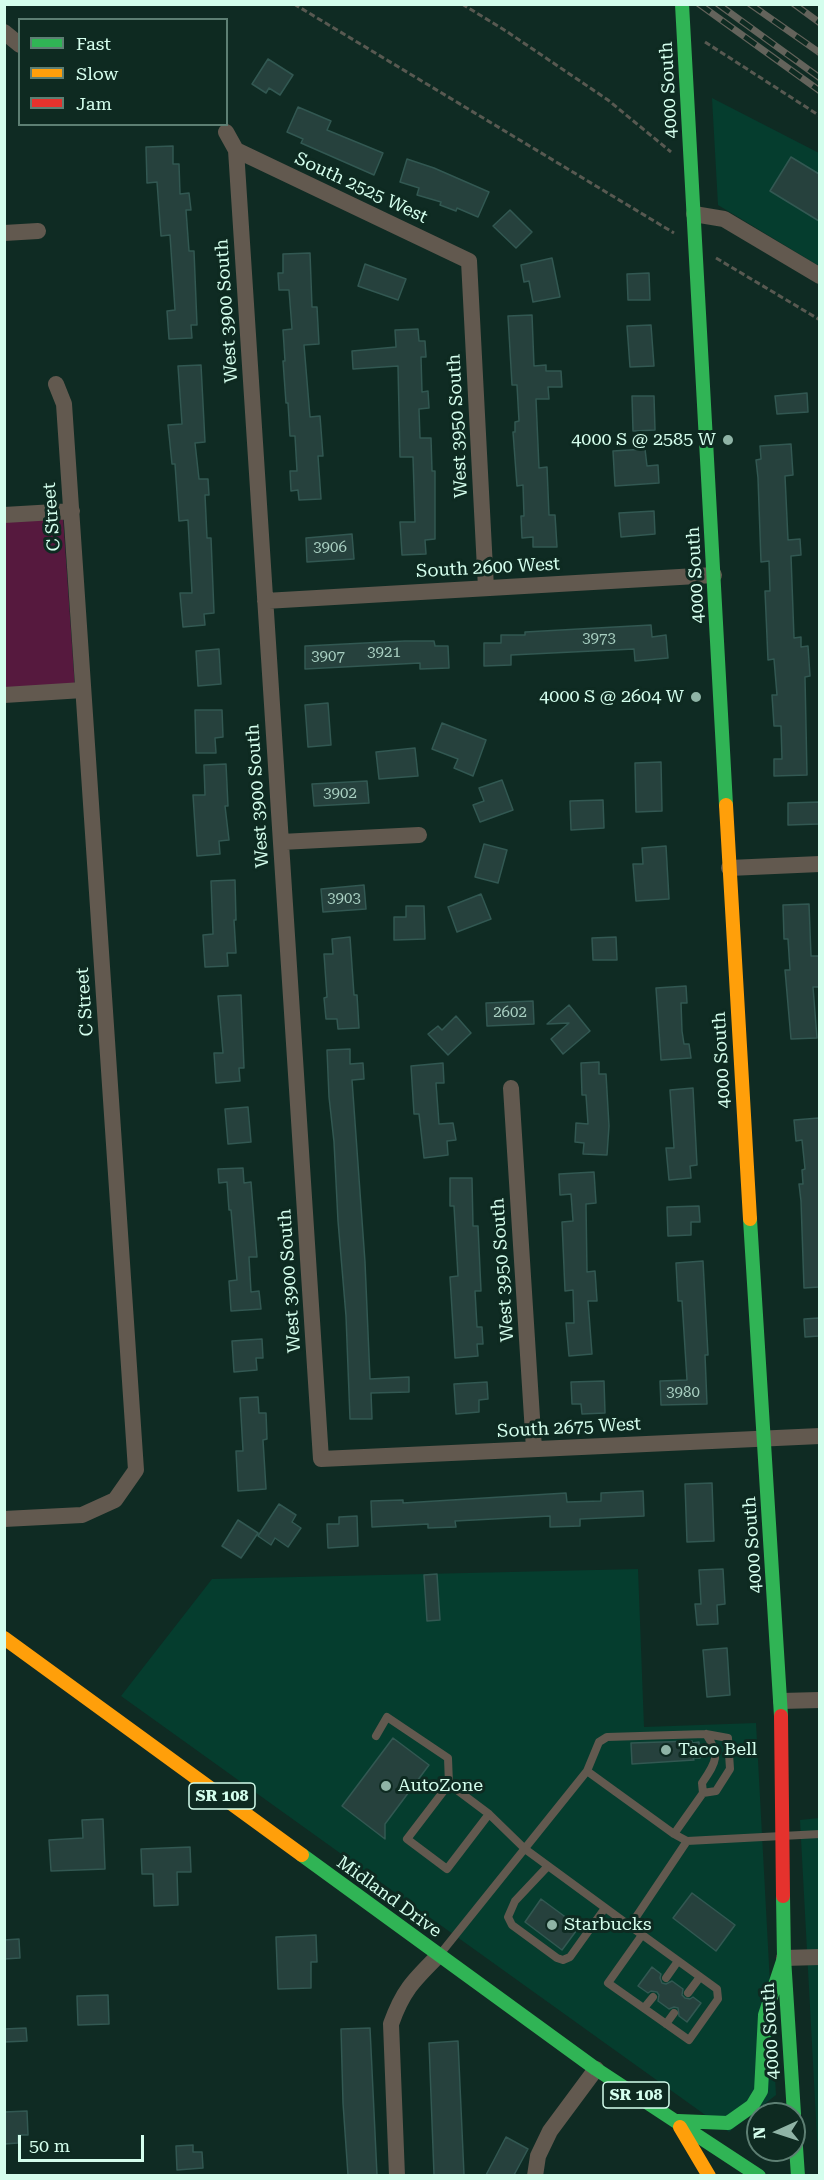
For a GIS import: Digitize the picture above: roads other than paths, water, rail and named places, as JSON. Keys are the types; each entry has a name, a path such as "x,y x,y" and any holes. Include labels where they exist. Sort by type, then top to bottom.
{"street":[{"name":"4000 South","path":"682,4 729,868 781,1701 784,1958 793,2102"},
{"path":"4,32 18,43"},
{"name":"West 3900 South","path":"226,132 236,150 321,1459"},
{"name":"South 2525 West","path":"236,150 469,261"},
{"path":"694,214 724,219 819,276"},
{"path":"4,233 39,231"},
{"name":"West 3950 South","path":"469,261 486,588"},
{"name":"C Street","path":"4,1519 82,1515 115,1500 136,1470 72,511 64,404 56,384"},
{"path":"4,515 72,511"},
{"name":"South 2600 West","path":"265,601 714,575"},
{"path":"4,695 83,690"},
{"path":"281,842 419,835"},
{"path":"729,868 819,864"},
{"name":"West 3950 South","path":"511,1088 534,1449"},
{"name":"South 2675 West","path":"321,1459 819,1436"},
{"name":"Midland Drive","path":"4,1638 596,2069 759,2175"},
{"path":"781,1701 819,1700"},
{"path":"397,2175 391,2024 410,1984 439,1955"},
{"path":"676,2121 728,2123 752,2106 760,2091 765,2014 784,1958 819,1956"},
{"path":"535,2175 538,2157 550,2131 596,2069"},
{"path":"676,2121 709,2175"}],"lane":[{"path":"376,1736 387,1718 448,1758 449,1784 407,1839 447,1869 489,1814"},
{"path":"439,1955 587,1771 599,1742 607,1737 706,1734 728,1738 730,1769 716,1791 703,1793"},
{"path":"674,1833 703,1793 702,1783 715,1764 715,1748 706,1734"},
{"path":"587,1771 687,1841 819,1834"},
{"path":"449,1784 489,1814 525,1849 717,1989 718,1998 689,2040 608,1983 642,1935"},
{"path":"630,1926 687,1841"},
{"path":"548,1866 515,1901 508,1917 512,1925 557,1959 563,1960 570,1957 605,1908"},
{"path":"666,1978 678,1961"},
{"path":"688,1993 700,1977"},
{"path":"644,2008 653,1997"},
{"path":"666,2024 674,2013"}],"railway":[{"path":"699,4 820,91"},
{"path":"718,4 820,78"},
{"path":"750,4 820,53"},
{"path":"794,4 820,23"}],"place":[{"name":"4000 S @ 2585 W","path":"728,440"},
{"name":"4000 S @ 2604 W","path":"696,697"},
{"name":"Taco Bell","path":"666,1750"},
{"name":"AutoZone","path":"386,1786"},
{"name":"Starbucks","path":"552,1925"}]}
